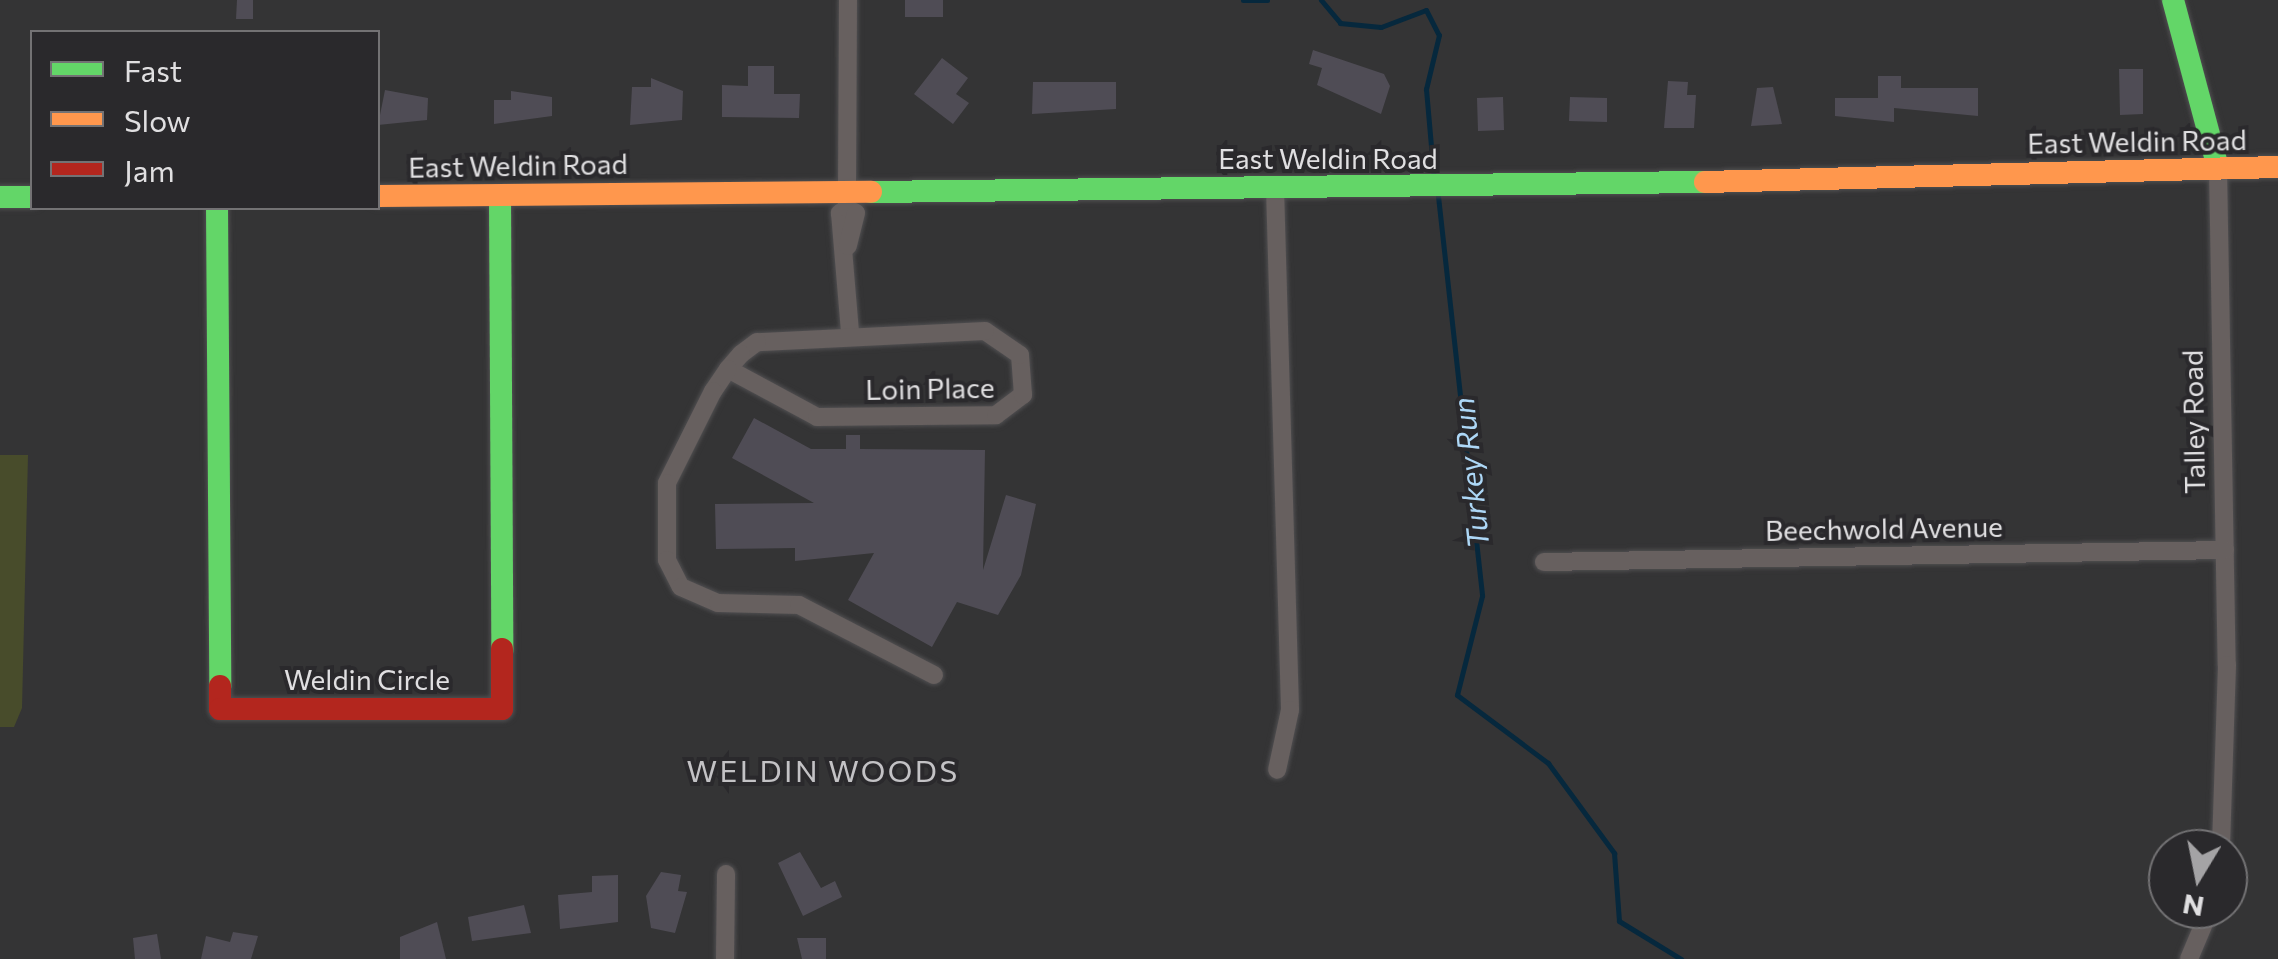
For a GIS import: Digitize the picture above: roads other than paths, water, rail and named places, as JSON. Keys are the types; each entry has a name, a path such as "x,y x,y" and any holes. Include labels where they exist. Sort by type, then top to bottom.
{"street":[{"path":"848,0 847,200 856,213 848,246 850,332"},
{"name":"Talley Road","path":"2174,0 2218,168 2225,550 2221,829"},
{"name":"East Weldin Road","path":"380,196 847,200 2278,167"},
{"path":"1275,188 1290,710 1277,770"},
{"name":"Weldin Circle","path":"217,210 220,709 502,709 500,196"},
{"path":"0,197 30,197"},
{"name":"Loin Place","path":"728,368 816,416 996,416 1024,395 1020,355 1000,336 850,332 757,342 728,368 668,482 672,576 718,603 810,609 934,676"},
{"name":"Beechwold Avenue","path":"1544,562 2225,550"},
{"path":"726,874 726,959"},
{"path":"2189,959 2202,929"}],"waterway":[{"name":"Turkey Run","path":"1243,0 1267,0"},
{"name":"Turkey Run","path":"1321,0 1340,23 1381,27 1426,10 1439,35 1426,89 1434,181"},
{"name":"Turkey Run","path":"1438,196 1482,596 1457,695 1548,763 1614,853 1619,921 1681,959"}],"district":[{"name":"WELDIN WOODS","path":"823,770"}]}
